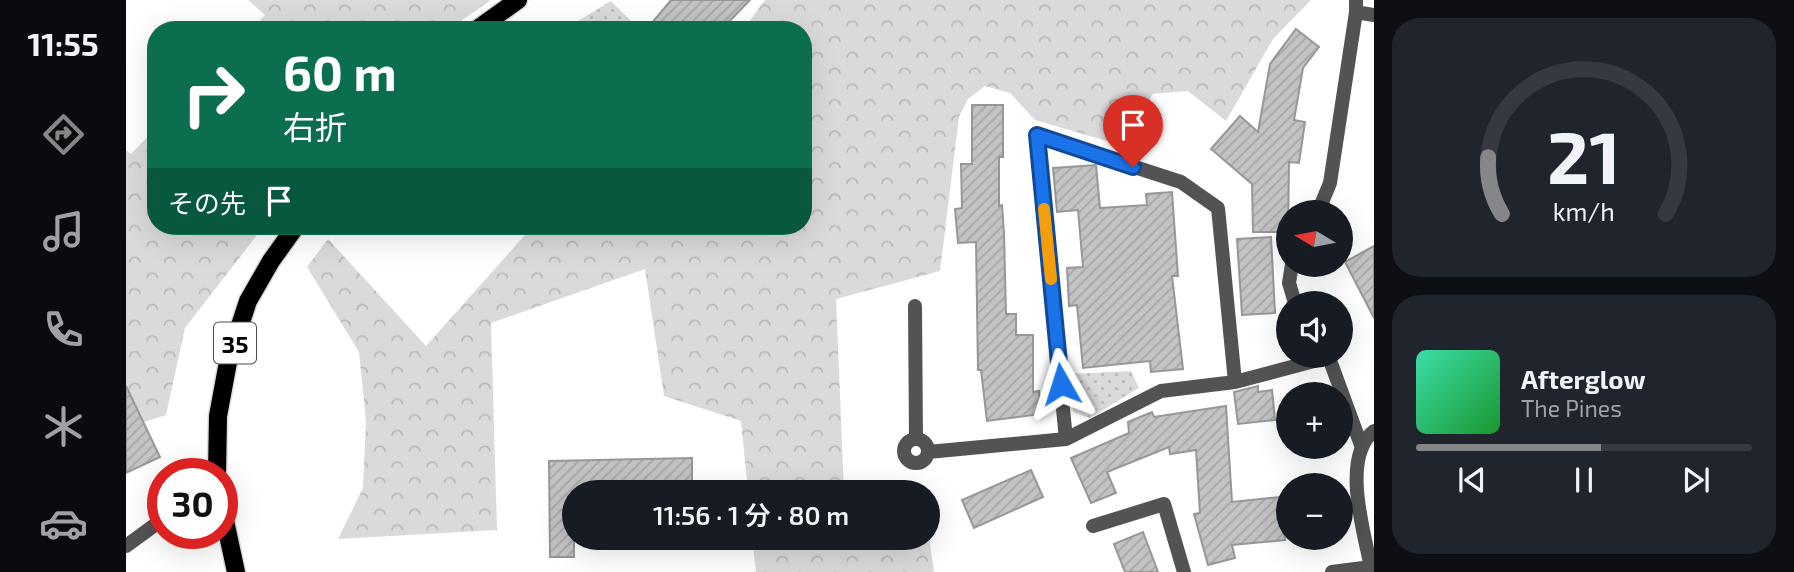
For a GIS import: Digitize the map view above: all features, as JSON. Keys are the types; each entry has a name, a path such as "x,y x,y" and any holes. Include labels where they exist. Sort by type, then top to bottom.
{"main road":[{"path":"489,21 518,0"},
{"name":"35","path":"217,458 218,416 228,362 248,301 290,235"},
{"path":"231,549 236,572"}],"street":[{"path":"1323,200 1331,183 1356,6 1374,15"},
{"path":"1066,439 1037,135 1181,183 1218,208 1235,382"},
{"path":"915,306 916,439"},
{"path":"928,452 1066,439 1161,391 1235,382 1285,368"},
{"path":"1332,368 1361,445"},
{"path":"1332,572 1371,569 1358,499 1357,456 1361,445 1374,431"},
{"path":"916,439 925,443 928,452 921,463 911,463 904,456 905,446 907,442 916,439"},
{"path":"1093,526 1164,503 1184,572"},
{"path":"126,546 147,531"}],"green space":[{"path":"248,0 491,0 461,21 260,21 265,15"},
{"path":"765,0 1311,0 1273,39 1226,121 1188,91 1153,94 1117,144 1035,120 1010,93 985,86 968,99 959,117 940,271 836,299 844,480 747,480 741,421 664,396 645,269 491,323 497,530 338,539 363,488 366,421 359,352 307,267 328,239 426,346 525,235 812,235 812,21 750,21"},
{"path":"611,1 631,21 578,21"},
{"path":"147,137 147,235 257,235 185,328 166,415 126,428 126,150 131,154"},
{"path":"1131,371 1139,388 1090,418 1073,412 1071,374"},
{"path":"753,550 931,550 934,572 756,572"}],"building":[{"path":"671,0 750,0 730,21 654,21"},
{"path":"1296,29 1319,47 1303,68 1294,120 1305,122 1299,163 1289,162 1288,200 1276,200 1276,232 1253,232 1252,184 1211,149 1240,116 1258,132 1270,64"},
{"path":"972,105 1003,105 999,206 1002,205 1004,234 1006,314 1016,314 1016,335 1033,335 1033,392 1039,391 1041,414 987,421 981,370 978,370 976,242 958,243 955,209 962,208 961,164 972,164"},
{"path":"1096,165 1100,208 1147,205 1146,194 1172,192 1178,276 1172,276 1183,369 1151,372 1150,361 1083,368 1077,305 1069,306 1067,268 1083,267 1078,210 1057,212 1053,168"},
{"path":"1271,237 1275,313 1242,315 1237,239"},
{"path":"1374,246 1374,318 1353,277 1353,258"},
{"path":"126,386 160,457 147,458 147,463 126,473"},
{"path":"1258,386 1258,392 1272,390 1275,420 1238,424 1234,392"},
{"path":"1226,406 1232,502 1276,497 1276,541 1232,545 1235,558 1208,565 1194,514 1200,513 1196,450 1170,454 1169,447 1107,472 1116,493 1091,503 1071,458 1129,433 1128,422 1152,412 1154,417"},
{"path":"692,458 692,480 562,480 562,550 574,550 574,557 550,557 549,461"},
{"path":"1031,470 1043,497 974,528 962,500"},
{"path":"1143,532 1158,572 1125,572 1114,544"}],"slow traffic":[{"path":"1044,209 1051,279"}],"route":[{"path":"1061,384 1037,135 1133,167"}]}
